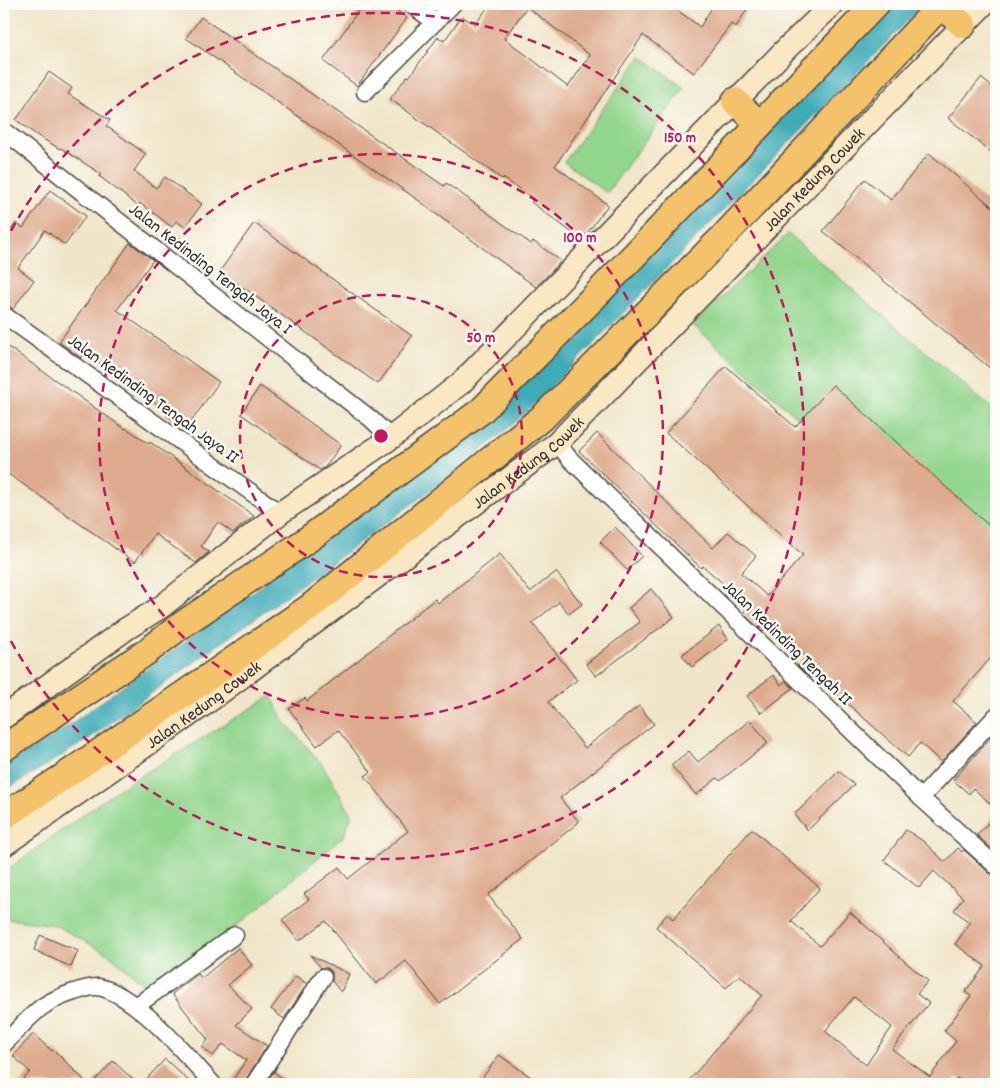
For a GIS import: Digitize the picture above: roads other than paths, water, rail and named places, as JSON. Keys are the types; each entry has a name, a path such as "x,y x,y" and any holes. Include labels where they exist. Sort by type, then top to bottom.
{"highway":[{"path":"4,748 145,653 183,624 306,540 481,411 596,295 876,4"},
{"path":"942,4 963,26"},
{"name":"Jalan Kedung Cowek","path":"4,816 309,608 544,416 724,236 942,4"},
{"path":"735,101 759,124"}],"main road":[{"path":"4,717 126,629 161,607 280,513 392,438 461,383 735,101 833,4"},
{"name":"Jalan Kedung Cowek","path":"4,845 205,704 557,443 984,4"}],"street":[{"path":"410,4 435,22"},
{"path":"365,92 453,4"},
{"name":"Jalan Kedinding Tengah Jaya I","path":"4,131 392,438"},
{"name":"Jalan Kedinding Tengah Jaya II","path":"4,315 280,513"},
{"name":"Jalan Kedinding Tengah II","path":"557,443 570,459 922,798 996,866"},
{"path":"922,798 996,716"},
{"path":"136,1006 235,935"},
{"path":"254,1084 323,977"},
{"path":"4,1044 44,1005 84,988 97,987 109,990 136,1006 165,1033 213,1084"}],"water":[{"path":"892,4 924,4 528,411 478,454 392,519 87,740 4,791 4,766 54,736 252,593 614,286"}]}
